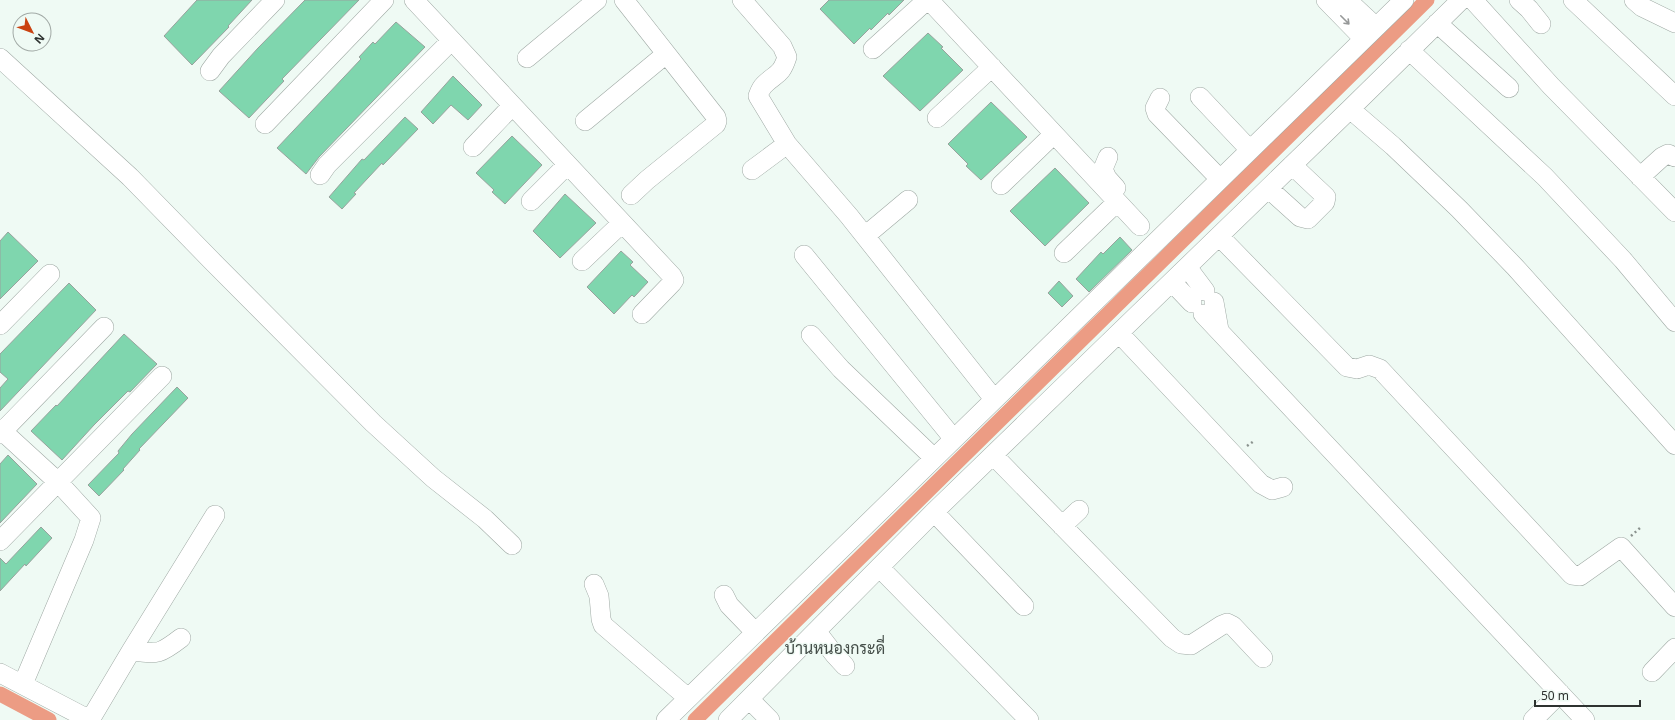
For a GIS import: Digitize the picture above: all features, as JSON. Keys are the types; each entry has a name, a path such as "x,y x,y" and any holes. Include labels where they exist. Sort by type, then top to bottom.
{"street":[{"path":"210,71 221,56 275,0"},
{"path":"266,124 384,0"},
{"path":"414,0 674,280 642,314"},
{"path":"528,58 597,0"},
{"path":"624,0 716,117 717,121 716,124 647,180 631,195"},
{"path":"742,0 782,46 787,57 784,66 778,74 763,86 758,96 787,144 865,236 994,399"},
{"path":"873,49 928,0 1140,226"},
{"path":"1326,0 1370,33"},
{"path":"1347,0 1370,33"},
{"path":"666,720 1404,0"},
{"path":"728,720 817,632 934,512 994,456 1269,189 1461,0"},
{"path":"1473,0 1551,86 1675,212"},
{"path":"1518,0 1541,24"},
{"path":"1573,0 1675,96"},
{"path":"1634,0 1642,7 1666,20 1675,23"},
{"path":"1437,23 1509,88"},
{"path":"320,175 327,165 451,41"},
{"path":"1409,50 1545,177 1623,260 1675,322"},
{"path":"585,121 666,54"},
{"path":"0,58 130,177 379,428 433,478 485,519 512,545"},
{"path":"937,118 992,67"},
{"path":"1160,98 1155,108 1157,114 1220,179"},
{"path":"1200,98 1250,150"},
{"path":"473,147 512,106"},
{"path":"1350,109 1393,146 1459,209 1515,268 1675,445"},
{"path":"1000,185 1054,134"},
{"path":"752,170 787,144"},
{"path":"1640,177 1662,157 1668,154 1675,157"},
{"path":"1108,157 1103,169 1107,178 1161,236"},
{"path":"531,201 567,165"},
{"path":"1269,189 1300,217 1308,219 1325,202 1326,197 1292,165"},
{"path":"865,236 908,200"},
{"path":"1064,253 1117,202"},
{"path":"582,261 622,223"},
{"path":"1219,236 1347,367 1357,369 1369,365 1380,369 1572,575 1580,576 1621,547 1675,607"},
{"path":"804,255 954,438"},
{"path":"1187,267 1219,330 1585,720"},
{"path":"0,325 50,274"},
{"path":"1172,282 1204,302"},
{"path":"23,684 84,540 91,518 58,482 1,431 104,327"},
{"path":"1119,333 1262,484 1272,490 1283,487"},
{"path":"811,334 841,370 934,458"},
{"path":"0,542 162,376"},
{"path":"994,456 1172,638 1181,644 1191,645 1222,625 1228,623 1233,626 1262,658"},
{"path":"1062,526 1079,510"},
{"path":"934,512 1024,606"},
{"path":"0,673 90,720 215,515"},
{"path":"880,568 1029,720"},
{"path":"594,584 599,596 601,619 604,625 688,698"},
{"path":"724,594 730,605 756,632"},
{"path":"817,632 845,666"},
{"path":"131,651 151,653 165,650 181,638"},
{"path":"1652,672 1675,648"},
{"path":"1533,720 1560,693"},
{"path":"749,699 770,720"}],"building":[{"path":"197,0 252,0 228,26 229,27 192,65 164,36"},
{"path":"305,0 359,0 282,79 284,81 249,118 219,91"},
{"path":"829,0 904,0 871,30 870,28 854,44 820,9"},
{"path":"396,22 425,47 319,157 306,174 277,148 361,59 359,57 373,42 375,44"},
{"path":"928,33 943,47 941,48 963,70 920,111 883,76"},
{"path":"453,76 482,105 468,120 451,105 433,124 421,112"},
{"path":"991,102 1027,137 981,180 966,166 968,164 948,144"},
{"path":"405,117 418,129 383,165 382,163 354,193 356,194 342,209 329,197 362,159 364,160"},
{"path":"512,136 542,165 505,204 492,192 494,190 476,173"},
{"path":"1055,168 1089,203 1045,246 1010,211"},
{"path":"565,194 596,223 560,258 533,231"},
{"path":"8,232 38,261 0,299 0,241"},
{"path":"1120,237 1132,250 1089,292 1076,279 1101,252 1103,254"},
{"path":"621,251 633,262 630,265 648,282 634,297 632,295 614,314 587,287"},
{"path":"1059,281 1073,296 1062,307 1048,293"},
{"path":"69,283 96,310 0,411 0,388 8,379 0,372 0,354"},
{"path":"124,334 157,364 130,392 128,391 94,425 62,460 31,431 56,405 57,406"},
{"path":"177,387 188,398 139,449 140,450 123,469 124,470 99,496 88,485 119,453 118,451 132,434"},
{"path":"8,455 37,484 0,523 0,464"},
{"path":"41,527 52,538 0,591 0,558 6,564"}],"waterway":[{"path":"695,720 1427,0"},
{"path":"0,694 49,720"}],"district":[{"name":"บ้านหนองกระดี่","path":"835,648"}]}
